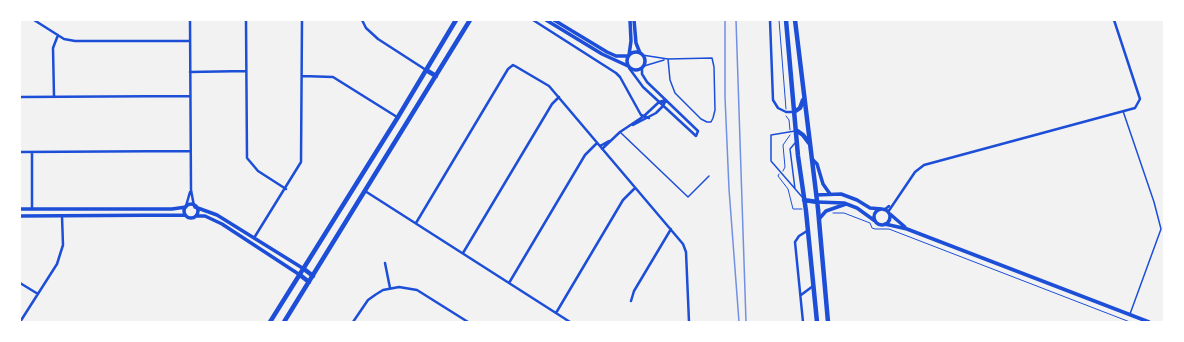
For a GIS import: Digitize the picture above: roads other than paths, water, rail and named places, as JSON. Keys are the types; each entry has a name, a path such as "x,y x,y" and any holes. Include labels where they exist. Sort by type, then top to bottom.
{"main road":[{"path":"270,322 398,118 456,20"},
{"path":"284,322 314,276 470,20"},
{"path":"786,20 797,142 808,230 817,322"},
{"path":"796,20 808,141 819,220 828,322"},
{"path":"426,70 436,76"},
{"path":"794,112 800,108 804,96"},
{"path":"796,130 808,141"},
{"path":"804,200 816,195"},
{"path":"804,200 817,202"},
{"path":"304,269 314,276"},
{"path":"300,275 309,282"}],"street":[{"path":"34,20 58,36 75,41 190,41"},
{"path":"190,20 191,190 197,212 196,216"},
{"path":"246,20 247,158 258,171 286,190"},
{"path":"251,243 286,190 301,162 302,20"},
{"path":"362,20 366,28 378,39 426,70"},
{"path":"533,20 616,73 620,77 640,112 649,118"},
{"path":"546,20 602,54 636,71 643,67"},
{"path":"554,20 616,56 628,56 635,52 642,54"},
{"path":"630,20 631,46 628,56 629,67 638,82 696,136 698,134 696,129 643,77 645,60 636,43 634,20"},
{"path":"770,20 773,100 776,106 786,112 794,112"},
{"path":"875,221 875,213 886,211 915,172 924,165 1135,108 1140,99 1114,20"},
{"path":"54,96 53,48 58,36"},
{"path":"416,223 508,70 513,65 545,82 686,248 689,322"},
{"path":"190,72 246,71"},
{"path":"302,76 334,77 398,118"},
{"path":"20,97 190,96"},
{"path":"463,253 552,104 559,97"},
{"path":"630,126 649,118 656,113 663,106 666,100"},
{"path":"602,149 620,132 650,112 659,102 666,100"},
{"path":"650,112 656,113"},
{"path":"649,118 650,112"},
{"path":"797,142 801,139 808,141"},
{"path":"600,146 610,141"},
{"path":"509,283 585,155 597,143"},
{"path":"20,152 190,152"},
{"path":"32,152 32,209"},
{"path":"810,156 817,164 823,184 830,194"},
{"path":"556,313 623,200 635,188"},
{"path":"185,215 184,211 191,190"},
{"path":"365,191 570,322"},
{"path":"816,195 830,194 851,198 870,208 886,211 907,229"},
{"path":"817,202 847,204 880,225 885,224 907,229 1149,322"},
{"path":"819,220 826,211 847,204"},
{"path":"20,209 172,209 195,206 213,212 304,269"},
{"path":"885,224 889,221 886,211"},
{"path":"20,216 185,215 191,218 200,215 212,218 300,275"},
{"path":"20,322 57,264 61,254 62,216"},
{"path":"631,300 634,291 671,229"},
{"path":"803,322 795,242 808,230"},
{"path":"385,263 390,288"},
{"path":"20,283 38,294"},
{"path":"801,295 813,285"},
{"path":"353,322 368,300 383,290 408,287 417,290 468,322"}],"lane":[{"path":"642,54 668,59"},
{"path":"643,67 653,62 668,59 712,58 714,67 715,110 712,121 707,122 699,117 672,89 668,59"},
{"path":"1123,111 1154,202 1161,229 1130,315"},
{"path":"796,130 774,133 770,137 771,161 804,200"},
{"path":"620,132 688,197 709,176"},
{"path":"796,191 790,149 797,142"}],"railway":[{"path":"725,20 725,97 729,189 739,322"},
{"path":"736,20 746,322"}]}
